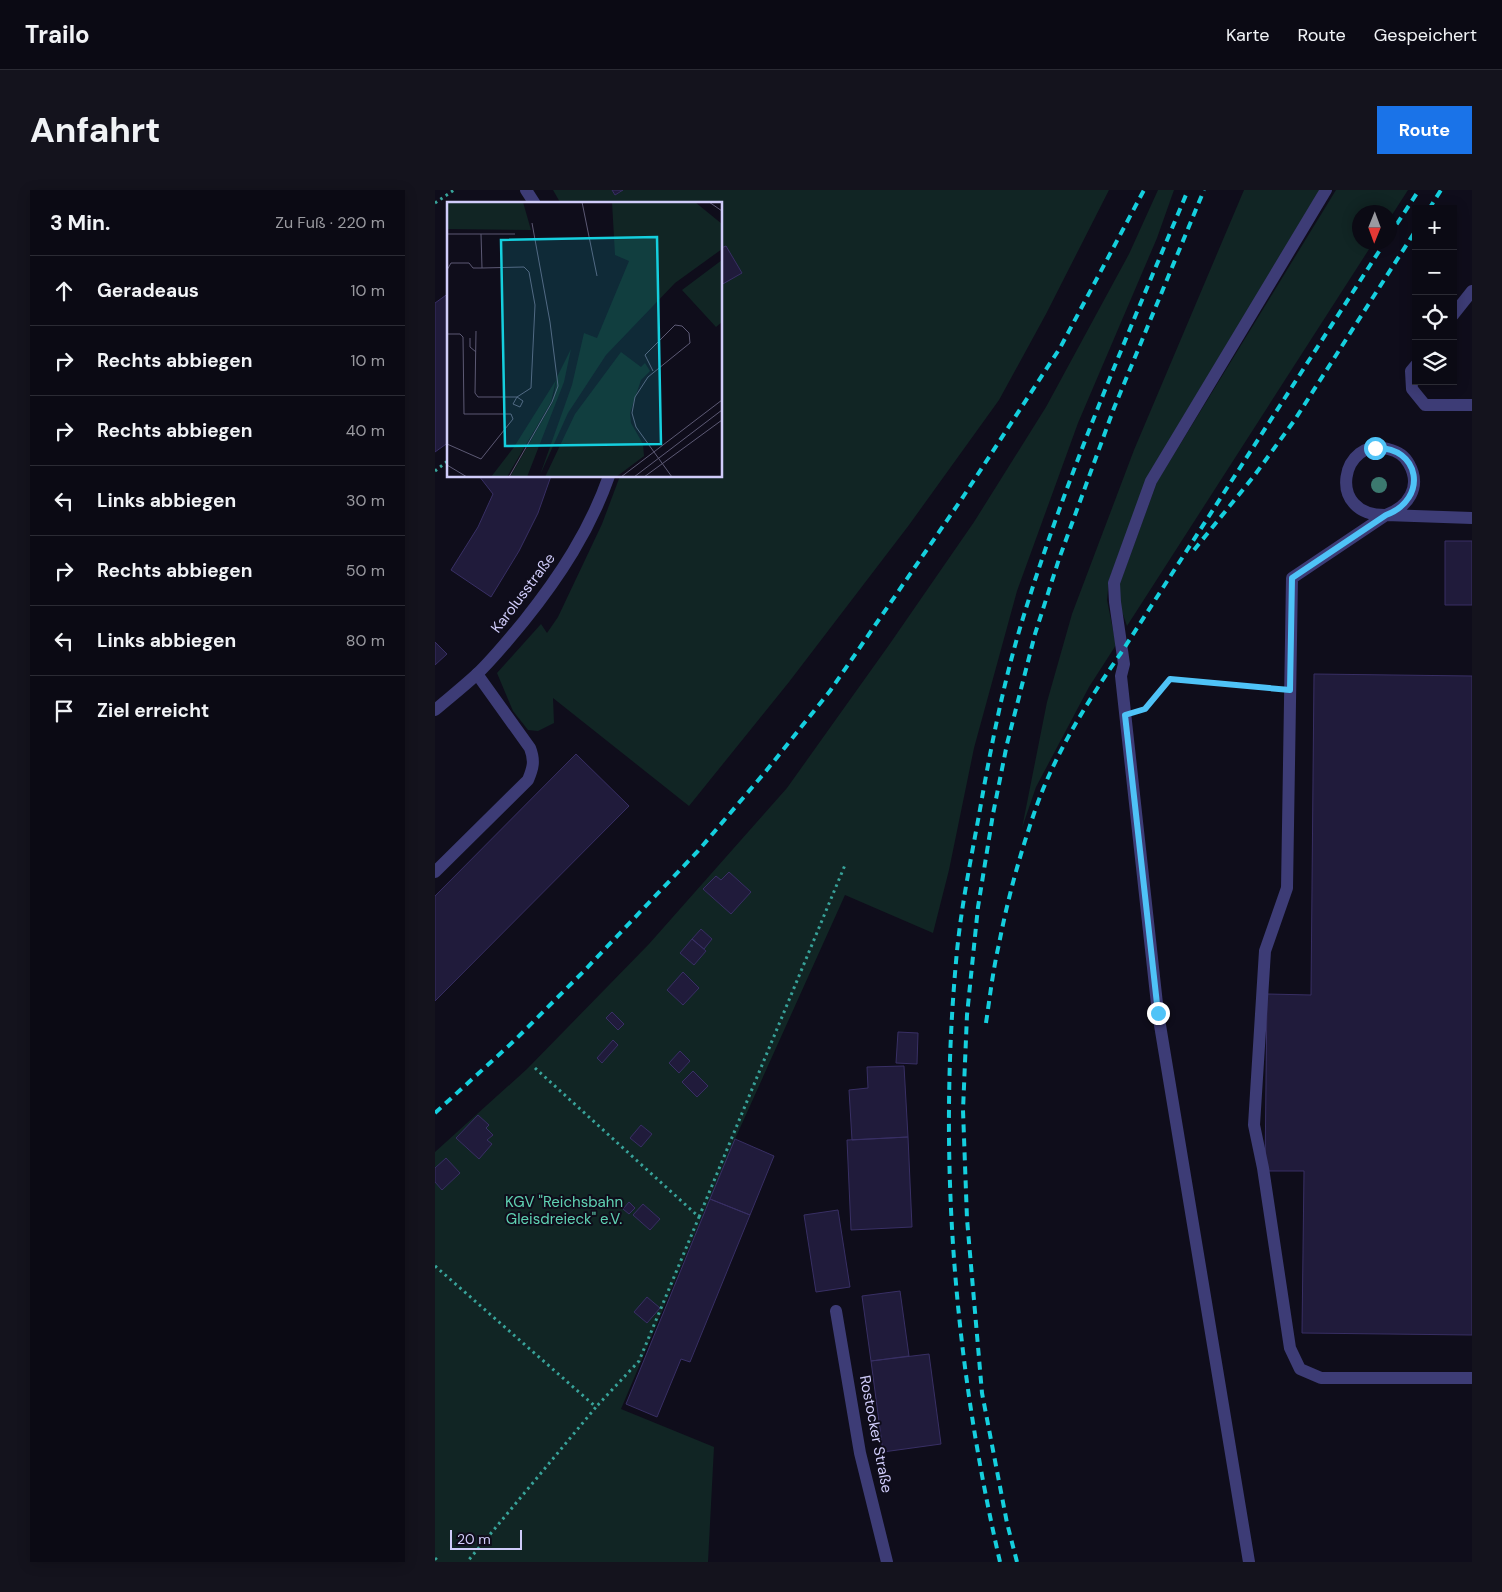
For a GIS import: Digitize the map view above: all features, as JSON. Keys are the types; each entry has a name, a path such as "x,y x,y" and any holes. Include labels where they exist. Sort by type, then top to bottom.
{"street":[{"path":"526,190 534,202"},
{"path":"1249,1562 1158,1013 1121,676 1124,664 1114,582 1151,481 1326,190"},
{"path":"1457,311 1472,291"},
{"path":"1412,370 1412,389 1425,405 1472,405"},
{"path":"1472,518 1386,515 1376,515 1357,507 1346,489 1345,479 1347,470 1352,462 1366,450 1384,447 1402,456 1409,463 1413,473 1414,484 1411,495 1397,511 1386,515 1292,578 1287,888 1265,951 1253,1125 1263,1168 1290,1348 1300,1369 1321,1378 1472,1378"},
{"name":"Karolusstraße","path":"435,710 477,674 541,599 573,554 600,502 608,478"},
{"path":"435,872 528,780 533,768 534,757 530,748 477,674"},
{"name":"Rostocker Straße","path":"836,1311 861,1453 887,1562"}],"path":[{"path":"435,203 452,190"},
{"path":"435,471 447,462"},
{"path":"1125,715 1145,709 1170,679 1290,690"},
{"path":"467,1562 596,1407 639,1361 845,865"},
{"path":"535,1068 699,1217"},
{"path":"435,1266 596,1407"},
{"path":"435,1558 439,1562"}],"green space":[{"path":"553,190 1109,190 1046,314 999,400 909,525 789,682 689,806 553,698 554,723 538,731 528,730 513,711 497,673 541,624 547,633 558,617 602,524 619,478 723,478 723,202 560,202"},
{"name":"KGV \"Reichsbahn Gleisdreieck\" e.V.","path":"1158,190 1174,190 1157,238 1078,423 1017,591 974,748 949,870 933,933 845,895 735,1139 621,1409 714,1447 708,1562 435,1562 435,1152 527,1069 649,944 787,788 974,522 1046,407 1129,254"},
{"path":"1244,190 1321,190 1147,478 1109,580 1107,600 1116,645 1089,687 1036,787 1022,828 1047,702 1072,614 1134,450"},
{"path":"1336,190 1408,190 1397,207 1397,205 1352,205 1352,250 1369,250 1127,626 1120,606 1120,583 1157,482"}],"building":[{"path":"612,190 623,190 615,195"},
{"path":"726,246 742,273 723,284 723,247"},
{"path":"447,294 447,443 435,452 435,303"},
{"path":"481,478 550,478 538,513 519,551 491,597 451,570 478,527 493,494"},
{"path":"1445,541 1472,541 1472,605 1445,605"},
{"path":"435,642 447,654 435,665"},
{"path":"1314,674 1472,676 1472,1335 1302,1333 1304,1171 1265,1171 1267,994 1311,995"},
{"path":"576,754 629,806 435,1001 435,896"},
{"path":"729,872 751,892 731,914 703,889 716,876 721,880"},
{"path":"701,929 712,939 704,949 692,939"},
{"path":"692,939 706,951 694,965 680,953"},
{"path":"683,972 699,988 683,1005 667,990"},
{"path":"612,1012 624,1024 618,1030 606,1018"},
{"path":"898,1032 918,1033 917,1064 896,1063"},
{"path":"613,1040 618,1045 602,1063 597,1058"},
{"path":"680,1051 690,1061 679,1073 669,1063"},
{"path":"904,1066 908,1137 852,1140 849,1090 868,1088 867,1067"},
{"path":"693,1071 708,1086 697,1097 682,1082"},
{"path":"478,1115 489,1125 486,1128 493,1135 487,1140 492,1144 479,1159 456,1138"},
{"path":"641,1125 652,1134 641,1147 630,1138"},
{"path":"908,1137 912,1227 851,1230 847,1140"},
{"path":"735,1139 774,1156 750,1215 710,1199"},
{"path":"446,1158 460,1173 442,1190 435,1182 435,1168"},
{"path":"710,1199 750,1215 690,1362 681,1359 657,1417 626,1404"},
{"path":"629,1202 635,1208 629,1214 623,1209"},
{"path":"643,1204 660,1219 650,1230 633,1215"},
{"path":"838,1210 850,1287 816,1292 804,1215"},
{"path":"900,1291 909,1356 871,1361 862,1296"},
{"path":"647,1297 660,1308 647,1323 634,1312"},
{"path":"929,1354 941,1444 883,1452 871,1361"}],"railway":[{"path":"435,1113 514,1041 584,971 698,851 766,771 830,691 963,497 1060,348 1144,190"},
{"path":"1000,1562 984,1488 972,1414 954,1264 949,1113 951,1037 960,925 992,744 1020,628 1077,461 1120,352 1188,190"},
{"path":"1017,1562 1007,1523 982,1393 967,1219 963,1110 967,1015 978,907 993,814 1007,744 1035,634 1059,559 1114,408 1204,190"},
{"path":"1397,224 1419,190"},
{"path":"1432,205 1441,190"},
{"path":"1194,550 1254,476 1294,421 1412,236"},
{"path":"986,1023 997,954 1015,874 1037,805 1063,746 1097,689 1380,250"}],"route":[{"path":"1158,1013 1125,715 1145,709 1170,679 1290,690 1292,578 1386,515 1397,511 1411,495 1414,484 1413,473 1409,463 1393,450 1384,447 1375,448"}]}
